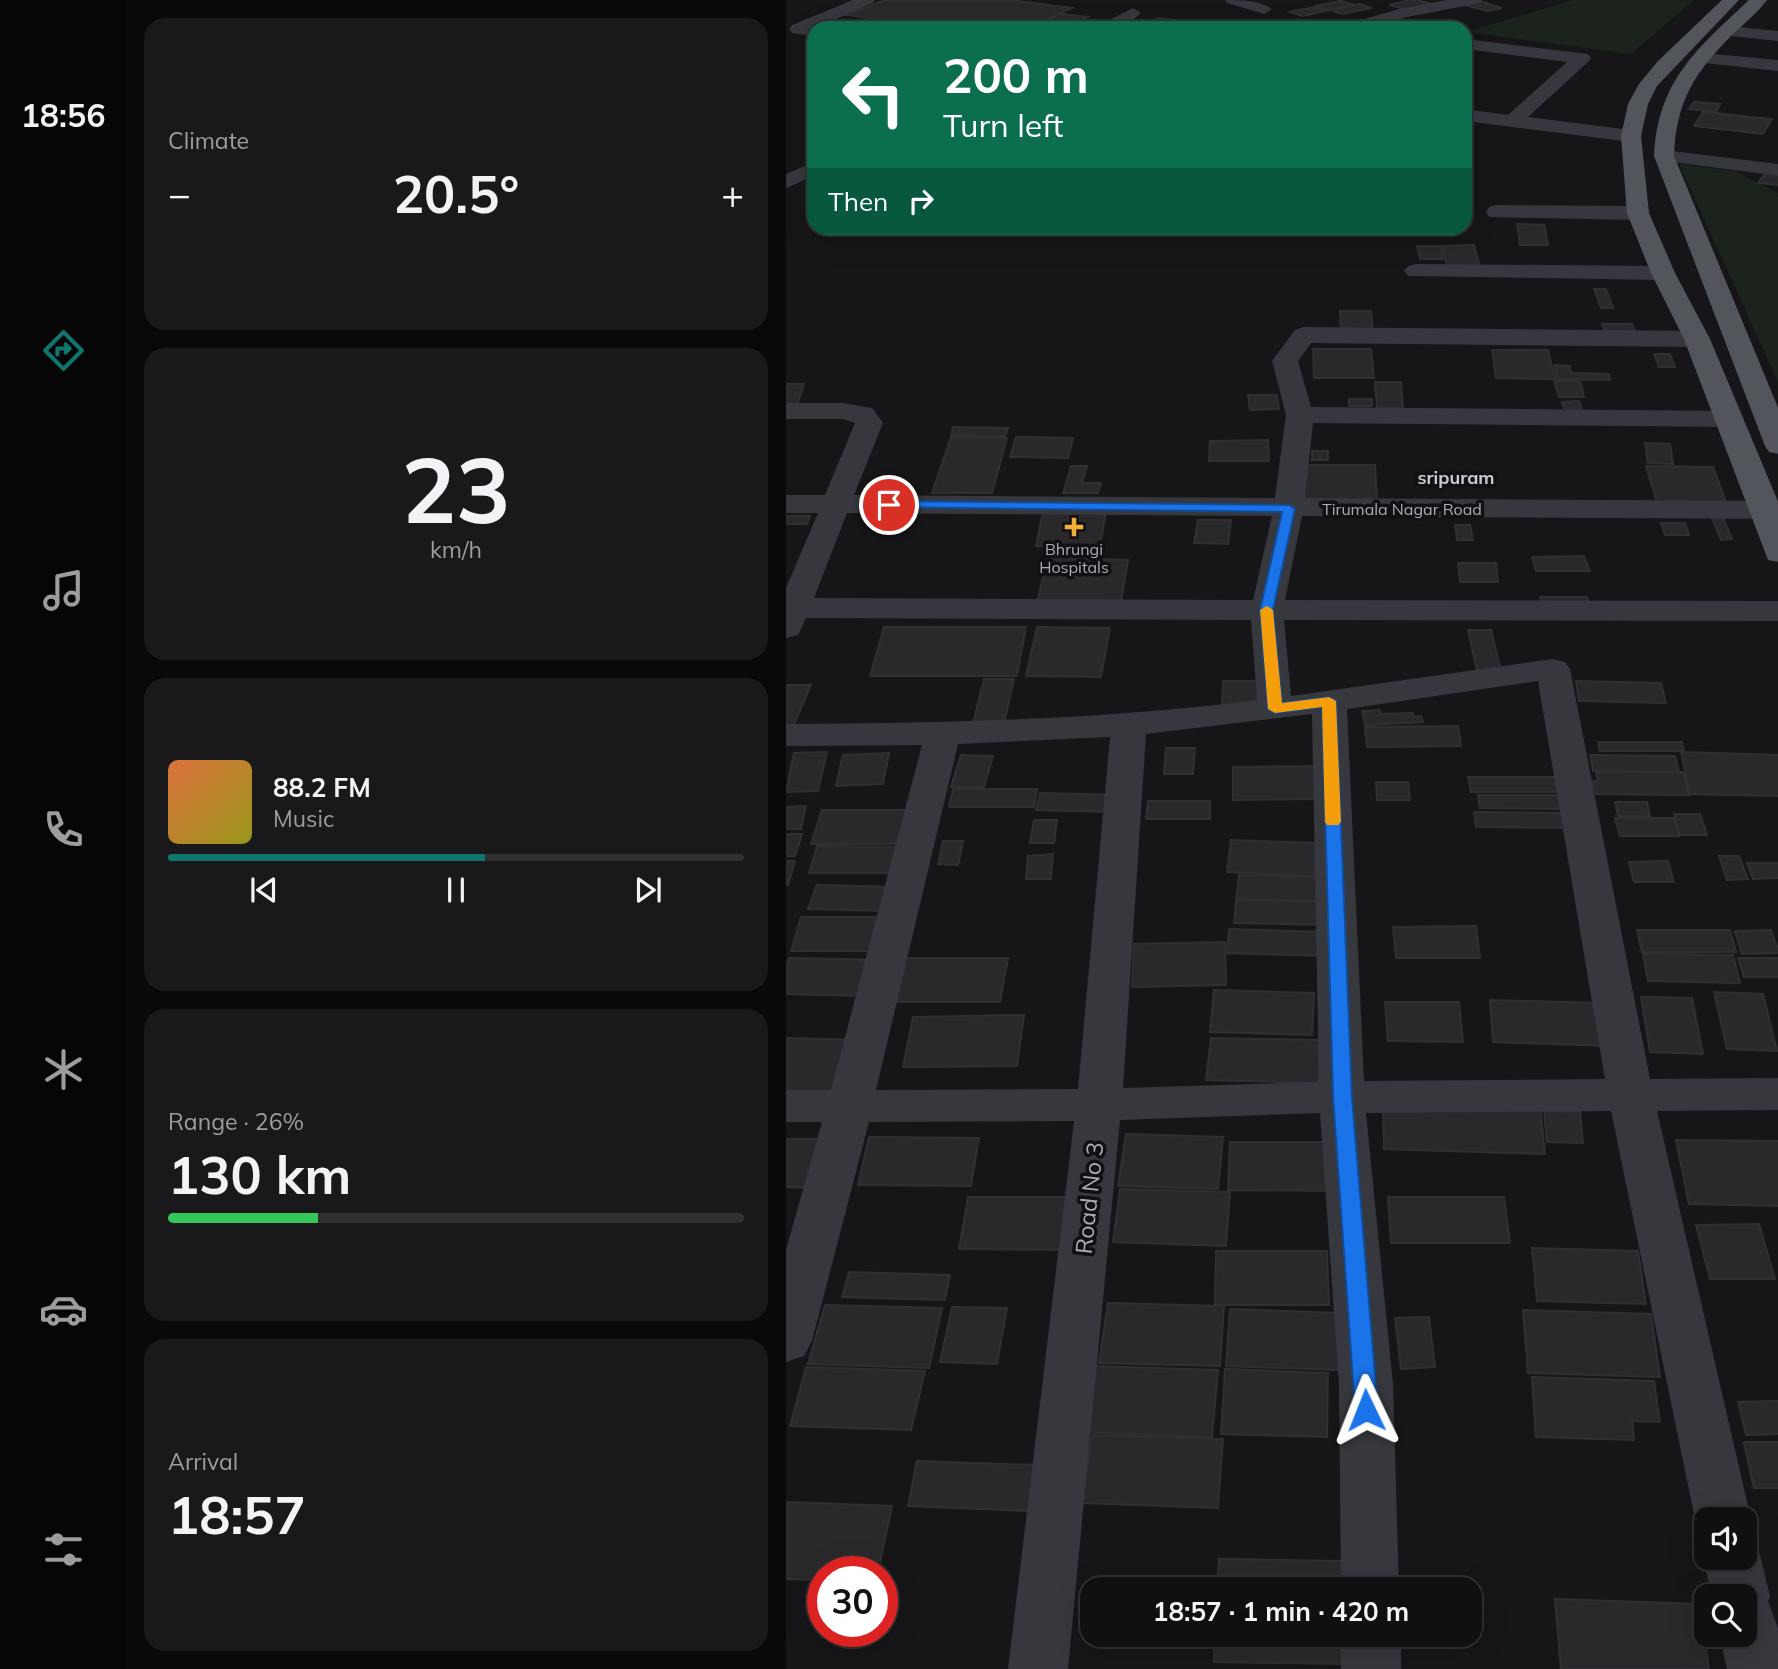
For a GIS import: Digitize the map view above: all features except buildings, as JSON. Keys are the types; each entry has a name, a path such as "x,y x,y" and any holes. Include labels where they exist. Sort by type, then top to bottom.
{"main road":[{"path":"1731,0 1648,84 1638,104 1631,136 1638,213 1772,510 1778,553"},
{"path":"1759,0 1677,87 1663,130 1664,156 1778,446"}],"street":[{"path":"818,21 867,0"},
{"path":"1233,0 1264,9"},
{"path":"1376,21 1471,0"},
{"path":"1368,4 1399,14"},
{"path":"1117,21 1133,13"},
{"path":"1728,32 1778,36"},
{"path":"1472,45 1582,58 1512,121"},
{"path":"1702,58 1778,66"},
{"path":"1472,116 1631,136"},
{"path":"1664,156 1778,170"},
{"path":"786,157 807,160"},
{"path":"786,183 807,172"},
{"path":"1497,212 1638,213"},
{"path":"1555,254 1662,270"},
{"path":"1416,271 1662,270"},
{"path":"1529,281 1662,270"},
{"path":"1275,709 1267,610 1289,509 1300,415 1285,361 1304,335 1697,340"},
{"path":"786,411 843,411 862,414 869,423 789,614 1267,610 1778,611"},
{"path":"1300,415 1729,419"},
{"name":"Tirumala Nagar Road","path":"786,504 1772,510"},
{"path":"786,735 944,733 1128,725 1275,709 1552,668 1630,1094 1720,1507"},
{"path":"1329,701 1342,1097 1366,1384 1370,1577"},
{"name":"Road No 3","path":"1038,1669 1099,1105 1128,725"},
{"path":"786,1341 850,1105 944,733"},
{"path":"786,1106 1099,1105 1342,1097 1778,1094"},
{"path":"1371,1647 1371,1669"},
{"path":"1752,1647 1757,1669"}],"shaded area":[{"path":"1572,0 1694,0 1631,54 1472,33"},
{"path":"1679,164 1734,171 1778,193 1778,382"}],"slow traffic":[{"path":"1267,610 1275,709 1329,701 1333,822"}],"place":[{"name":"Bhrungi Hospitals","path":"1074,527"}],"district":[{"name":"sripuram","path":"1456,477"}],"route":[{"path":"889,505 1289,509 1267,610 1275,709 1329,701 1342,1097 1366,1410"}]}
